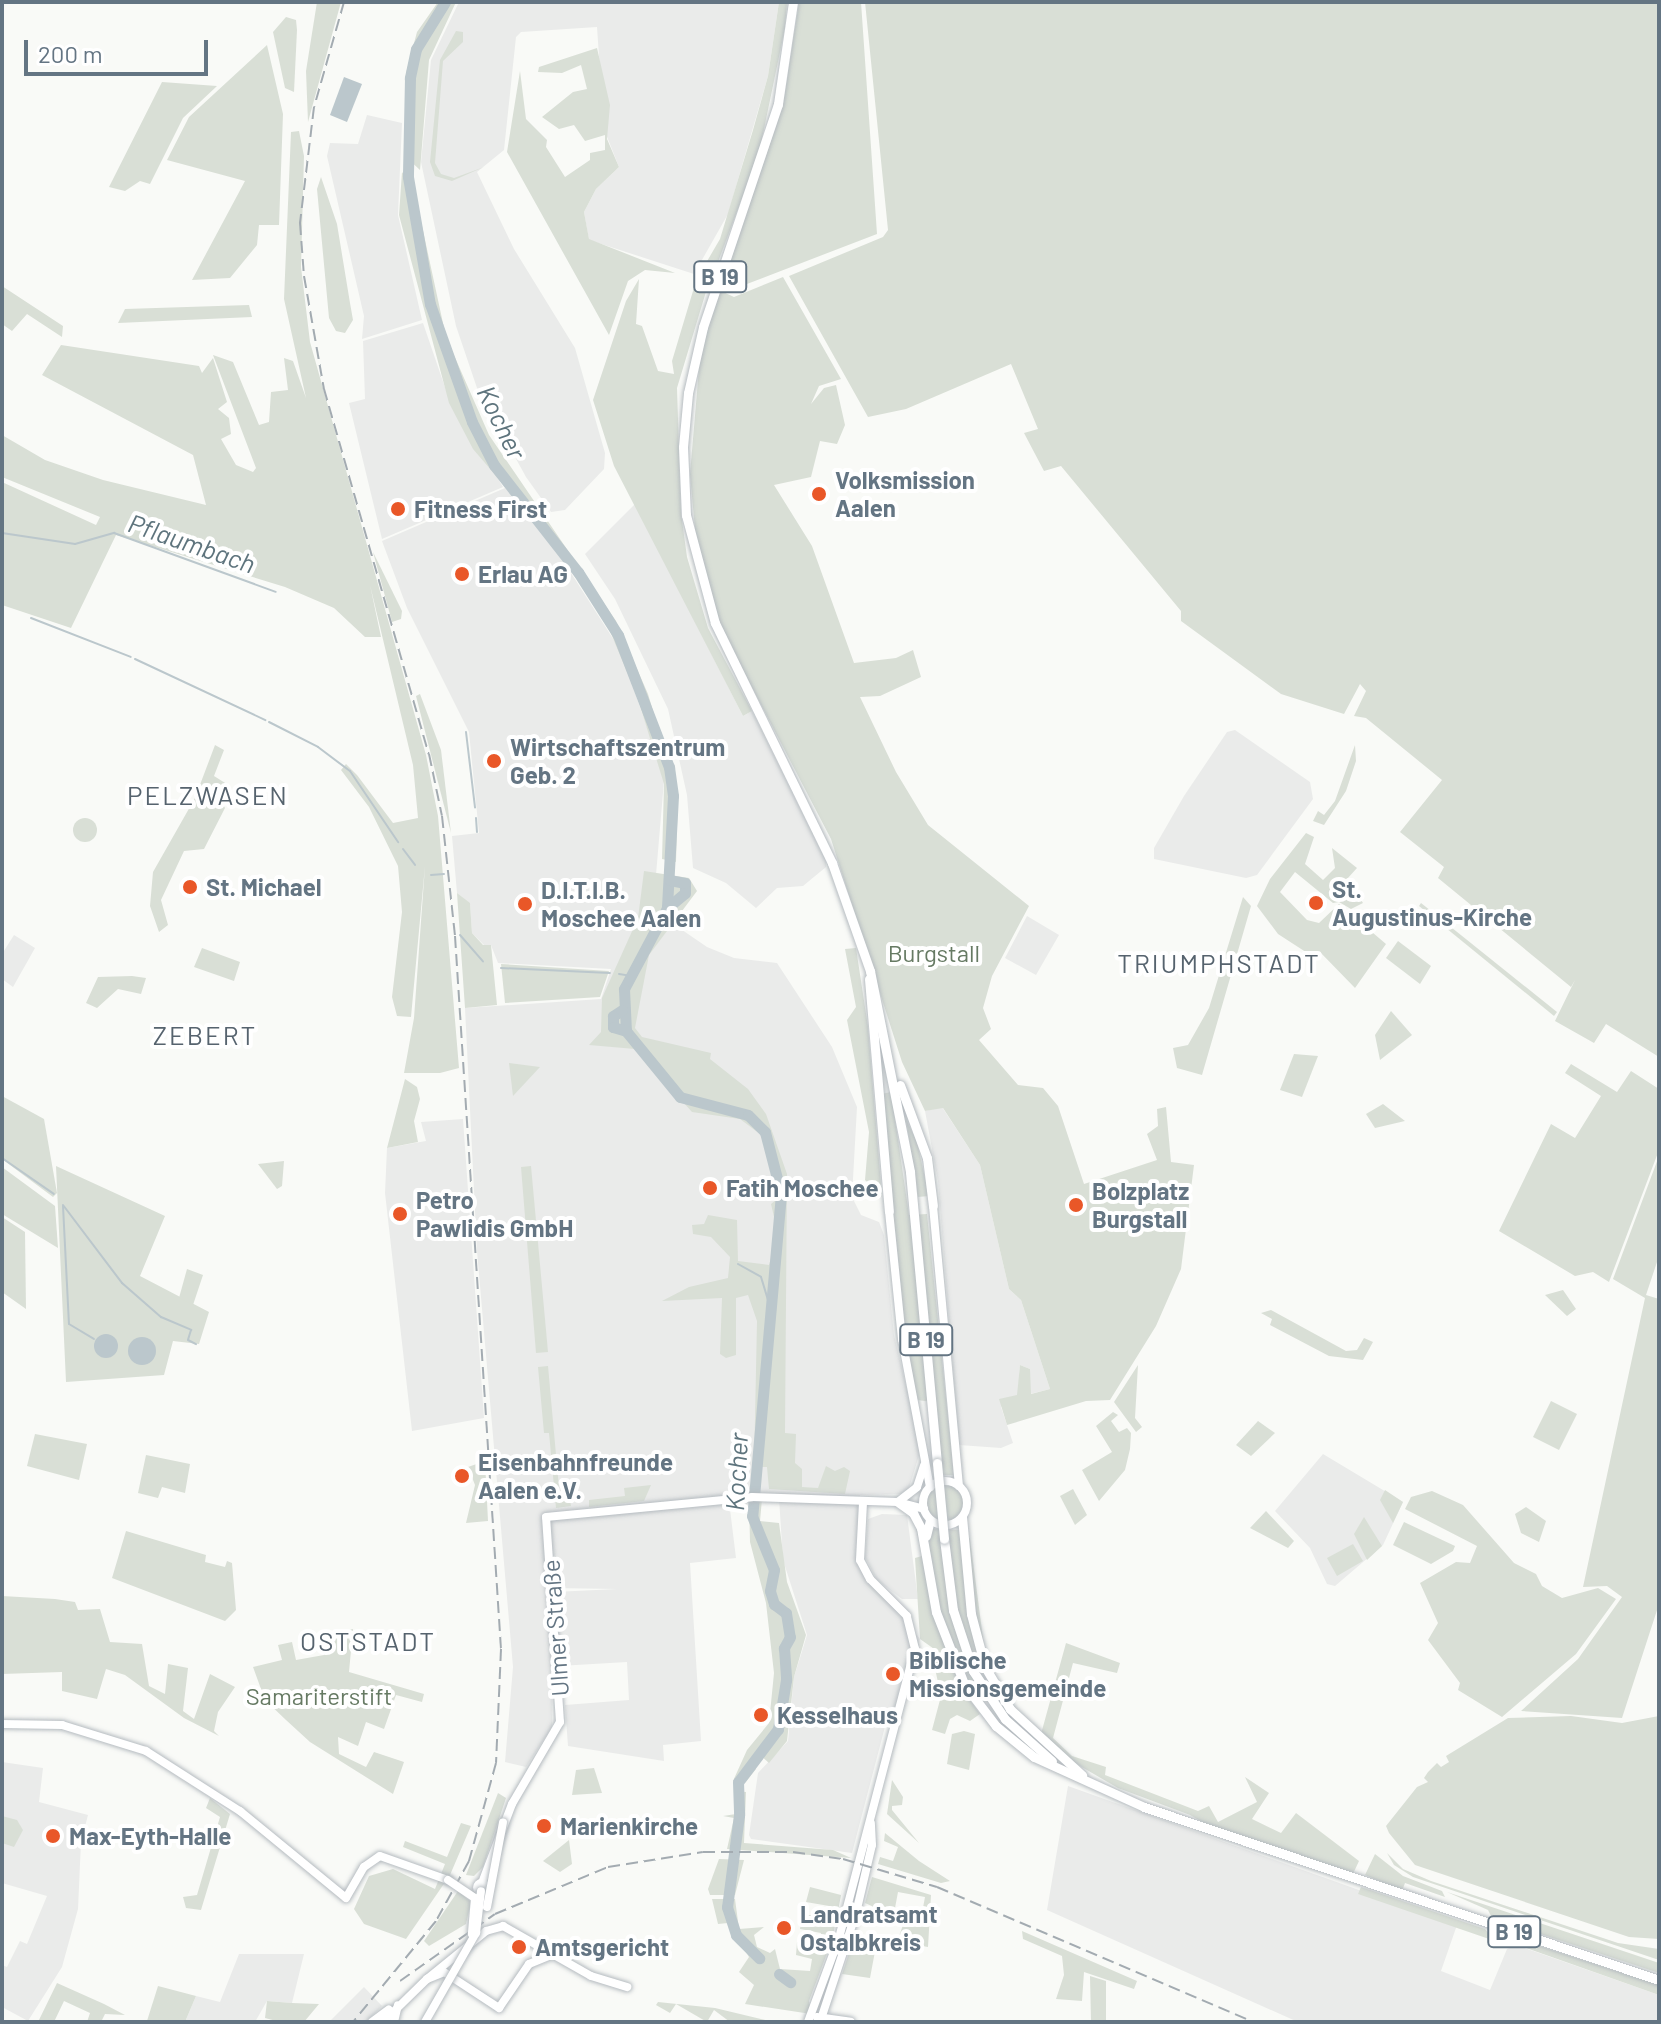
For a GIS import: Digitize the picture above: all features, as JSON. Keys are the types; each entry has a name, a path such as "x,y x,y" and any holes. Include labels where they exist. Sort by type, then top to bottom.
{"highway":[{"name":"B 19","path":"793,2 778,104 703,327 688,393 683,447 686,515 704,593 758,713 832,863 870,971 889,1047 913,1197 953,1610 966,1656 988,1697 1025,1739"},
{"path":"870,971 889,1211"},
{"path":"889,1047 927,1158 933,1206"},
{"path":"898,1502 917,1519 926,1548 936,1612 956,1669 984,1713 1048,1758 1105,1791"},
{"path":"962,1517 976,1641 997,1690 1025,1739 1048,1758"},
{"path":"926,1548 930,1520"},
{"name":"B 19","path":"1048,1758 1105,1791 1369,1884 1659,1980"}],"main road":[{"path":"889,1211 902,1339 926,1452 928,1490 924,1509 930,1520 950,1525 962,1517 967,1497 959,1486 933,1206"},
{"path":"898,1502 917,1487 926,1452"},
{"path":"898,1502 947,1481 959,1486"},
{"name":"Ulmer Straße","path":"503,1822 516,1796 555,1738 561,1713 546,1517 682,1507 757,1497 863,1502"},
{"path":"851,2022 809,2019 836,1949 871,1822 915,1639 902,1609 863,1568 863,1502 898,1502 924,1509"},
{"path":"861,1520 880,1502"},
{"path":"2,1724 62,1725 146,1751 240,1811 346,1898 364,1867 383,1857 448,1880 480,1887"},
{"path":"476,1933 483,1907 480,1887 503,1822"},
{"path":"425,2022 476,1933 491,1892 503,1822"},
{"path":"821,2020 856,1913 872,1845 871,1822"},
{"path":"448,1880 475,1898 470,1947"},
{"path":"372,2022 427,1979 435,1967 495,1927 509,1928 554,1955 627,1987"},
{"path":"427,1979 449,1974 499,2008 532,1960 554,1955"},
{"path":"383,2022 397,2004"},
{"path":"394,2022 397,2004"}],"shaded area":[{"path":"459,2 779,2 768,76 728,214 694,274 589,240 584,212 596,189 619,167 604,129 597,27 521,32 516,37 504,150 477,172 514,249 575,348 605,453 604,469 565,510 551,512 526,477 477,388 456,326 421,162 431,60"},
{"path":"344,77 362,84 347,122 330,115"},
{"path":"367,115 402,123 398,215 422,320 362,339 364,316 327,156 330,143 358,144"},
{"path":"423,323 449,399 503,487 382,539 349,403 365,399 363,341"},
{"path":"505,488 548,537 619,648 644,718 664,781 653,910 707,947 734,958 777,963 832,1047 857,1107 852,1197 861,1215 879,1222 884,1235 894,1335 921,1449 909,1488 901,1494 860,1495 856,1556 920,1639 900,1719 887,1719 852,1853 751,1839 749,1835 758,1773 788,1741 794,1677 807,1635 783,1560 779,1498 729,1501 736,1558 690,1563 701,1741 663,1745 664,1761 568,1746 565,1705 629,1700 627,1662 559,1666 554,1592 617,1589 551,1588 552,1727 526,1767 505,1762 513,1667 477,1251 465,1008 601,999 611,969 498,963 491,945 484,945 472,933 470,904 457,893 452,836 479,833 469,732 407,608 382,541"},
{"path":"635,504 743,716 752,711 826,861 826,867 803,886 777,888 756,908 726,883 693,868 687,795 668,709 615,599 585,554"},
{"path":"1235,730 1310,782 1313,799 1257,875 1246,878 1154,859 1154,848 1184,796 1227,732"},
{"path":"1027,916 1059,935 1036,975 1005,958"},
{"path":"14,935 35,948 13,987 2,979 2,954"},
{"path":"942,1107 980,1165 1009,1289 1021,1300 1050,1389 1030,1394 1030,1369 1020,1365 1018,1395 1001,1407 1013,1443 1001,1448 959,1445 938,1181 925,1111"},
{"path":"463,1119 484,1418 412,1431 385,1193 387,1148 426,1141 421,1122"},
{"path":"106,1334 117,1341 118,1346 111,1357 106,1358 95,1351 94,1346 101,1335"},
{"path":"142,1337 152,1341 156,1351 152,1361 142,1365 132,1361 128,1351 132,1341"},
{"path":"1323,1454 1403,1502 1383,1545 1335,1586 1327,1584 1310,1548 1275,1511"},
{"path":"882,1514 907,1515 918,1599 902,1599 877,1580 865,1557 868,1519"},
{"path":"2,1762 43,1768 39,1802 88,1815 81,1842 78,1909 62,1967 28,2021 2,2007 2,1965 7,1967 20,1941 27,1944 47,1896 2,1883"},
{"path":"1068,1786 1457,1925 1441,1971 1490,1990 1507,1949 1516,1945 1659,1995 1659,2020 1298,2022 1047,1910"},
{"path":"239,1954 304,1954 292,2003 267,2001 255,2022 185,2022 196,1996 220,2002"},
{"path":"364,1987 382,2006 366,2022 329,2022"}],"green space":[{"path":"317,2 341,2 308,122 306,71"},
{"path":"438,2 456,2 429,60 420,170 405,156 406,73 417,32"},
{"path":"779,2 787,2 785,28 759,153 712,278 699,275 720,239 753,130 768,76"},
{"path":"799,2 861,2 877,234 739,287 723,282 783,105"},
{"path":"865,2 1659,2 1659,1057 1606,1024 1594,1043 1555,1021 1575,980 1571,987 1438,878 1444,867 1400,832 1442,780 1366,718 1354,716 1366,691 1360,684 1344,714 1281,694 1181,621 1181,611 1061,466 1044,471 1024,433 1038,429 1011,364 906,409 868,417 789,276 883,237 888,230"},
{"path":"286,17 296,20 294,92 285,88 273,32"},
{"path":"456,31 463,32 463,42 443,61 435,163 441,174 454,178 484,167 452,181 435,176 430,162 440,60"},
{"path":"267,45 283,114 279,225 259,225 257,245 230,278 192,280 245,181 167,160 189,117"},
{"path":"597,48 610,105 607,139 619,167 596,189 584,212 589,239 675,273 645,270 628,281 609,335 507,152 520,71 526,119 547,140 546,147 565,177 590,160 590,153 605,150 605,135 585,141 574,125 559,129 542,117 573,92 587,89 581,65 562,73 538,72 539,67"},
{"path":"162,82 217,86 183,118 150,184 140,181 125,191 109,187"},
{"path":"299,131 304,156 301,267 310,342 426,755 438,816 459,1068 440,1073 404,1073 414,1018 425,866 411,1017 397,1016 392,997 402,912 398,866 369,807 341,770 346,764 357,775 393,823 418,818 413,765 370,585 381,637 365,637 334,608 285,587 116,535 71,628 2,605 2,482 96,525 100,517 2,477 2,435 45,460 103,480 206,505 193,455 42,375 61,345 199,366 202,373 213,358 227,402 218,409 229,418 231,434 221,439 236,465 253,472 256,468 213,355 233,362 259,425 269,422 271,392 288,390 284,358 293,361 306,398 284,299 291,132"},
{"path":"402,172 414,189 446,337 489,435 616,621 648,694 678,794 676,862 662,859 664,784 637,696 607,624 550,539 473,449 449,403 399,215"},
{"path":"321,177 337,224 353,320 345,333 336,331 329,318 317,189"},
{"name":"Burgstall","path":"783,277 841,379 819,386 811,404 824,388 836,385 845,425 837,444 820,441 811,477 774,485 812,546 854,663 896,658 913,650 921,677 880,696 860,697 896,772 928,825 1029,906 992,976 983,1008 991,1029 979,1040 1018,1085 1043,1088 1058,1106 1084,1184 1157,1160 1147,1134 1158,1126 1157,1109 1166,1107 1171,1162 1194,1165 1181,1269 1156,1326 1110,1400 1086,1401 1007,1425 999,1399 1017,1395 1020,1365 1030,1369 1031,1394 1050,1389 1021,1300 1009,1289 980,1165 943,1108 925,1111 902,1062 831,839 720,626 696,540 690,474 700,357 719,290 734,297"},
{"path":"639,279 636,324 642,326 658,371 674,374 672,361 696,281 708,285 677,388 681,513 687,557 708,628 752,711 743,716 614,466 593,400 626,301"},
{"path":"2,286 63,326 62,337 27,314 12,331 2,324"},
{"path":"249,305 252,317 118,323 125,309"},
{"path":"373,552 402,611 401,619 392,622"},
{"path":"420,694 441,750 451,833 416,696"},
{"path":"215,745 224,750 214,776 230,786 222,803 225,808 204,849 184,851 161,900 168,925 159,932 150,906 153,872 195,798"},
{"path":"1355,745 1356,761 1346,791 1324,825 1313,821 1318,811 1324,815 1335,801"},
{"path":"85,818 94,821 97,830 94,839 85,842 76,839 73,830 76,821"},
{"path":"1306,833 1314,837 1305,864 1323,880 1335,868 1332,848 1357,868 1347,879 1363,903 1351,909 1339,902 1333,903 1295,872 1280,892 1307,920 1319,923 1339,904 1386,944 1355,988 1320,952 1315,958 1278,934 1257,906 1270,879"},
{"path":"644,871 689,878 697,891 649,955 635,1028 642,1037 711,1053 710,1059 748,1089 766,1114 787,1174 785,1433 796,1434 795,1463 802,1469 802,1487 818,1488 826,1466 835,1471 844,1467 850,1471 845,1494 769,1489 767,1467 754,1467 757,1321 748,1295 736,1298 736,1355 726,1358 720,1354 722,1298 662,1301 689,1287 728,1278 730,1257 711,1237 693,1234 692,1225 704,1224 708,1215 737,1220 738,1261 769,1265 778,1234 771,1204 782,1195 773,1195 768,1140 740,1119 692,1112 635,1049 589,1045 601,1032 602,998 638,918"},
{"path":"457,893 470,903 472,933 483,945 491,945 497,1005 465,1008"},
{"path":"1243,897 1251,906 1202,1075 1177,1068 1173,1048 1188,1045 1209,1008"},
{"path":"1421,903 1557,1012 1554,1016 1419,906"},
{"path":"1398,941 1431,966 1420,984 1386,958"},
{"path":"202,948 240,962 234,981 194,967"},
{"path":"856,948 868,1027 882,1197 865,1180 869,1132 847,1020 856,1007 845,949"},
{"path":"501,964 609,971 600,997 505,1003"},
{"path":"98,977 146,978 141,994 118,989 97,1008 86,1003"},
{"path":"1391,1011 1412,1035 1380,1060 1375,1035"},
{"path":"1294,1054 1318,1056 1302,1097 1280,1090"},
{"path":"509,1063 540,1067 513,1096"},
{"path":"1571,1064 1617,1092 1631,1071 1659,1089 1659,1150 1609,1282 1593,1272 1575,1276 1499,1231 1551,1124 1575,1138 1601,1096 1565,1073"},
{"path":"405,1079 417,1087 420,1099 414,1121 418,1142 387,1148"},
{"path":"891,1092 909,1215 927,1214 954,1475 940,1475 933,1402 917,1400 906,1338 881,1094"},
{"path":"2,1096 44,1119 57,1193 53,1197 2,1159"},
{"path":"1383,1104 1405,1121 1375,1128 1366,1114"},
{"path":"906,1119 917,1142 929,1196 918,1197"},
{"path":"1659,1156 1659,1256 1646,1295 1659,1299 1659,1604 1622,1718 1521,1711 1578,1659 1622,1597 1607,1586 1583,1587 1645,1298 1613,1279"},
{"path":"284,1161 282,1186 277,1189 258,1164"},
{"path":"56,1166 165,1216 140,1276 209,1312 199,1344 173,1341 164,1375 66,1382"},
{"path":"531,1166 548,1352 536,1353 521,1167"},
{"path":"2,1167 55,1206 58,1248 2,1214"},
{"path":"2,1217 25,1232 26,1309 2,1292"},
{"path":"187,1269 203,1275 193,1305 179,1298"},
{"path":"1563,1290 1576,1309 1567,1316 1545,1295"},
{"path":"1271,1310 1346,1351 1357,1350 1364,1338 1373,1342 1363,1360 1329,1356 1270,1325 1272,1319 1261,1313"},
{"path":"1138,1365 1135,1418 1142,1427 1136,1432 1114,1402"},
{"path":"548,1366 560,1499 570,1499 571,1506 556,1508 549,1433 544,1433 538,1367"},
{"path":"1551,1401 1577,1414 1559,1450 1533,1437"},
{"path":"1113,1412 1118,1415 1111,1421 1119,1432 1127,1428 1131,1433 1130,1449 1125,1470 1099,1501 1082,1470 1112,1452 1096,1426"},
{"path":"1258,1421 1275,1433 1251,1456 1236,1445"},
{"path":"35,1434 87,1444 79,1480 27,1466"},
{"path":"146,1455 190,1464 185,1493 162,1487 158,1498 138,1493"},
{"path":"485,1461 488,1521 466,1523 475,1485 468,1467"},
{"path":"945,1483 959,1489 965,1503 959,1517 945,1523 931,1517 925,1503 931,1489"},
{"path":"651,1485 644,1501 589,1507 589,1500 625,1496 624,1488"},
{"path":"1073,1489 1087,1515 1075,1525 1060,1496"},
{"path":"1385,1490 1403,1502 1393,1523 1380,1500"},
{"path":"1432,1491 1463,1505 1514,1563 1536,1574 1542,1586 1562,1598 1598,1588 1616,1599 1576,1654 1502,1717 1458,1690 1460,1683 1428,1640 1438,1623 1420,1583 1456,1562 1470,1563 1477,1546 1405,1509 1411,1497"},
{"path":"749,1499 762,1499 760,1521 779,1523 787,1582 806,1635 794,1677 787,1741 769,1763 760,1755 751,1763 756,1769 745,1783 733,1781 747,1750 769,1723 774,1673 766,1603 750,1542"},
{"path":"1526,1507 1546,1521 1539,1542 1521,1533 1515,1514"},
{"path":"1266,1511 1294,1541 1288,1548 1250,1528"},
{"path":"1364,1517 1382,1546 1367,1560 1354,1534"},
{"path":"1404,1522 1455,1546 1453,1551 1431,1564 1393,1545"},
{"path":"916,1528 963,1530 970,1539 986,1661 973,1671 981,1685 968,1696 965,1693 980,1714 970,1721 957,1715 950,1719 945,1734 932,1730 941,1696 934,1664 937,1651 920,1639 915,1558 922,1556"},
{"path":"126,1531 206,1555 205,1562 225,1567 227,1561 232,1563 236,1610 225,1621 112,1578"},
{"path":"1353,1544 1363,1561 1337,1576 1327,1558"},
{"path":"2,1596 55,1599 75,1602 78,1610 100,1609 110,1642 142,1644 149,1686 165,1694 168,1664 188,1668 183,1711 194,1719 210,1674 235,1687 218,1712 214,1731 219,1736 184,1718 125,1675 106,1669 97,1699 62,1691 62,1672 2,1674"},
{"name":"Samariterstift","path":"353,1629 349,1672 424,1694 422,1702 396,1695 384,1729 366,1722 358,1746 338,1737 339,1754 366,1767 374,1752 404,1762 393,1794 310,1742 265,1700 253,1667 282,1660 278,1645 292,1642 296,1660 324,1655 321,1636"},
{"path":"1066,1643 1120,1663 1117,1673 1073,1663 1053,1738 1072,1756 1106,1767 1105,1775 1198,1811 1209,1806 1218,1822 1257,1802 1245,1777 1269,1793 1252,1819 1281,1833 1296,1813 1359,1861 1352,1876 1218,1831 1190,1815 1118,1788 1068,1759 1041,1734"},
{"path":"1571,1716 1622,1723 1659,1716 1659,1939 1629,1937 1415,1865 1386,1826 1417,1787 1428,1782 1424,1778 1437,1763 1441,1767 1449,1762 1446,1756 1508,1718"},
{"path":"964,1731 975,1734 969,1770 947,1764 952,1734"},
{"path":"594,1768 602,1793 572,1795 576,1770"},
{"path":"892,1780 903,1797 902,1805 892,1806 892,1810 919,1843 887,1814"},
{"path":"734,1791 746,1792 744,1843 833,1850 851,1858 727,1849 734,1818 723,1816 736,1814"},
{"path":"498,1793 506,1798 483,1867 474,1876 466,1875"},
{"path":"210,1798 230,1814 201,1910 186,1908 183,1897 197,1895 220,1817 206,1808"},
{"path":"2,1816 17,1820 23,1830 14,1847 2,1843"},
{"path":"461,1823 471,1826 450,1875 406,1939 364,1924 354,1909 369,1876 393,1869 435,1889 445,1864 403,1847 405,1841 447,1857"},
{"path":"885,1833 950,1881 941,1883 878,1864 880,1857 893,1861 898,1847 884,1841"},
{"path":"569,1840 572,1864 560,1872 543,1861"},
{"path":"1387,1853 1403,1869 1431,1881 1618,1943 1659,1949 1659,1960 1413,1877 1394,1865"},
{"path":"1375,1854 1403,1876 1442,1891 1445,1897 1405,1883 1402,1891 1365,1875"},
{"path":"719,1859 744,1860 735,1895 710,1895 708,1889"},
{"path":"846,1871 832,1940 809,2001 811,2014 745,2004 754,1985 739,1972 749,1957 728,1923 718,1924 712,1899 735,1899 739,1929 764,1927 754,1935 757,1947 770,1953 775,1949 780,1969 810,1971 812,1959 796,1955 797,1942 819,1944 821,1933 800,1929 802,1914 827,1918 829,1906 806,1902 810,1887 841,1895"},
{"path":"872,1877 931,1895 928,1947 904,1943 899,1936 906,1917 922,1913 925,1897 898,1892 895,1908 885,1912 865,1903"},
{"path":"1361,1887 1485,1929 1495,1941 1358,1894"},
{"path":"458,1891 471,1902 466,1924 429,1946 424,1941"},
{"path":"1447,1892 1659,1963 1659,1973 1492,1918 1488,1910"},
{"path":"1022,1931 1137,1981 1134,1989 1084,1972 1082,2001 1056,1999 1064,1975 1062,1956 1023,1939"},
{"path":"1493,1931 1659,1985 1659,1995 1512,1943 1504,1946"},
{"path":"853,1941 876,1946 870,1978 842,1974"},
{"path":"1090,1976 1106,1981 1106,2022 1091,2022"},
{"path":"57,1983 125,2015 105,2014 101,2022 87,2022 90,2013 64,2001 54,2022 38,2022"},
{"path":"158,1986 196,1996 185,2022 147,2021"},
{"path":"267,2001 319,2004 304,2022 280,2022 265,2018"},
{"path":"658,2002 715,2008 774,2022 730,2022 714,2010 707,2022 676,2004 670,2013 656,2005"}],"waterway":[{"name":"Kocher","path":"445,2 416,49 410,78 408,177 430,304 472,422 494,465 578,572 618,635 669,767 673,796 667,908 624,989 626,1031 680,1097 748,1115 765,1132 781,1194 752,1516 774,1570 770,1591 774,1604 786,1613 790,1637 784,1648 786,1680 778,1729 738,1782 739,1815 727,1907 736,1935 759,1958"},
{"name":"Pflaumbach","path":"2,533 75,544 114,533 276,592"},
{"path":"31,618 131,657"},
{"path":"135,659 265,720"},
{"path":"269,722 318,747 350,771 398,842"},
{"name":"Pflaumbach","path":"466,732 475,807"},
{"name":"Pflaumbach","path":"476,818 477,832"},
{"path":"403,849 415,865"},
{"path":"431,875 444,874"},
{"name":"Kocher","path":"667,908 685,893 685,883 670,880"},
{"path":"460,935 483,961"},
{"name":"Pflaumbach","path":"501,968 610,973"},
{"name":"Pflaumbach","path":"619,974 631,976"},
{"name":"Kocher","path":"622,1010 613,1016 613,1027 626,1031"},
{"path":"2,1158 54,1194"},
{"path":"63,1205 122,1283 161,1317 191,1330 188,1340 196,1344"},
{"path":"63,1206 69,1324 94,1339"},
{"path":"738,1264 761,1277 772,1313"},
{"name":"Kocher","path":"779,1974 790,1982"}],"railway":[{"path":"344,2 314,107 300,223 304,276 324,389 429,754 442,816 455,936 501,1649 496,1763 469,1861 436,1921 353,2022"},
{"path":"400,1981 495,1914 608,1867 703,1852 793,1852 843,1859 937,1887 1254,2022"}],"place":[{"name":"Volksmission Aalen","path":"819,494"},
{"name":"Fitness First","path":"398,509"},
{"name":"Erlau AG","path":"462,574"},
{"name":"Wirtschaftszentrum Geb. 2","path":"494,761"},
{"name":"St. Michael","path":"190,887"},
{"name":"St. Augustinus-Kirche","path":"1316,903"},
{"name":"D.I.T.I.B. Moschee Aalen","path":"525,904"},
{"name":"Fatih Moschee","path":"710,1188"},
{"name":"Bolzplatz Burgstall","path":"1076,1205"},
{"name":"Petro Pawlidis GmbH","path":"400,1214"},
{"name":"Eisenbahnfreunde Aalen e.V.","path":"462,1476"},
{"name":"Biblische Missionsgemeinde","path":"893,1674"},
{"name":"Kesselhaus","path":"761,1715"},
{"name":"Marienkirche","path":"544,1826"},
{"name":"Max-Eyth-Halle","path":"53,1836"},
{"name":"Landratsamt Ostalbkreis","path":"784,1928"},
{"name":"Amtsgericht","path":"519,1947"}],"district":[{"name":"PELZWASEN","path":"208,795"},
{"name":"TRIUMPHSTADT","path":"1219,963"},
{"name":"ZEBERT","path":"205,1035"},
{"name":"OSTSTADT","path":"368,1641"}]}
